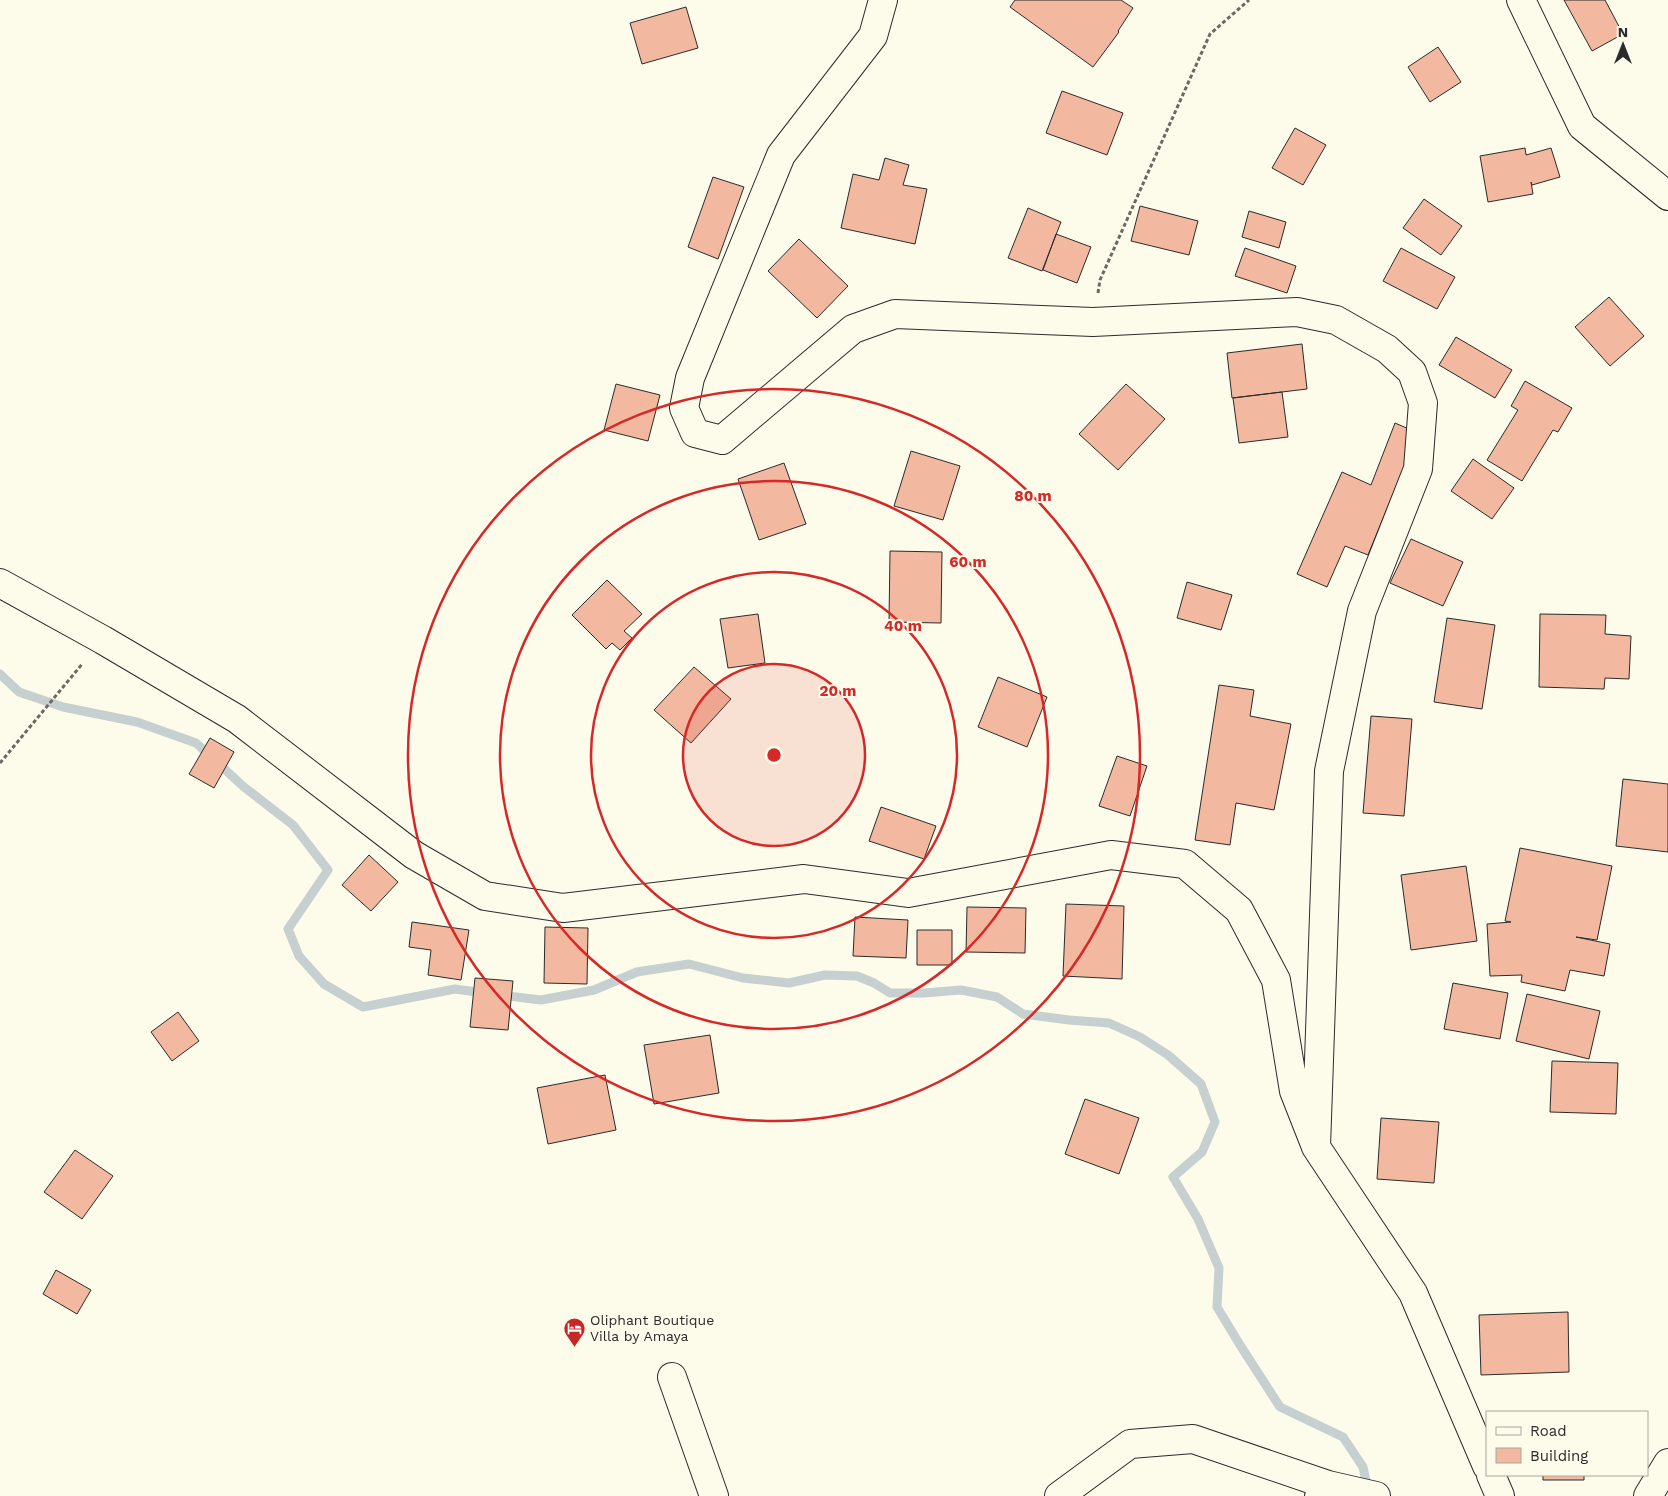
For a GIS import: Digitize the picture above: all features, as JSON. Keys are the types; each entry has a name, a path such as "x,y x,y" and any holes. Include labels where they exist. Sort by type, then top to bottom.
{"street":[{"path":"882,0 872,36 781,155 690,378 684,408 695,434 722,440 853,329 895,314 1093,322 1298,312 1336,320 1387,349 1412,372 1423,403 1418,469 1362,611 1329,771 1316,1146"},
{"path":"1521,0 1582,126 1668,196"},
{"path":"0,584 103,640 237,719 414,855 486,896 563,908 804,879 908,893 1111,855 1185,864 1239,910 1276,980 1294,1091 1316,1146 1413,1293 1486,1464"},
{"path":"672,1377 714,1496"},
{"path":"1058,1496 1130,1444 1193,1439 1324,1491 1376,1496"},
{"path":"1648,1496 1668,1463"},
{"path":"1491,1476 1500,1496"}],"path":[{"path":"1093,322 1100,280 1210,34 1249,0"},
{"path":"0,763 103,640"}],"building":[{"path":"1015,0 1121,0 1133,8 1119,32 1093,67 1010,7"},
{"path":"1564,0 1605,0 1623,34 1592,51"},
{"path":"686,7 698,48 642,64 630,23"},
{"path":"1438,47 1461,82 1430,102 1408,67"},
{"path":"1062,91 1123,113 1107,155 1046,133"},
{"path":"1295,128 1326,145 1303,185 1272,168"},
{"path":"1525,148 1526,155 1551,148 1560,177 1532,185 1531,182 1533,194 1488,202 1480,156"},
{"path":"885,158 909,165 903,185 927,189 915,244 841,228 853,174 879,180"},
{"path":"713,177 744,187 718,259 688,247"},
{"path":"1424,199 1462,226 1441,255 1403,228"},
{"path":"1140,206 1198,221 1189,255 1131,241"},
{"path":"1028,208 1061,222 1042,271 1008,258"},
{"path":"1249,211 1286,222 1279,248 1242,237"},
{"path":"1056,234 1091,247 1077,283 1043,270"},
{"path":"799,239 848,286 817,318 768,271"},
{"path":"1245,248 1296,266 1287,293 1235,276"},
{"path":"1401,248 1455,277 1437,309 1383,281"},
{"path":"1609,297 1644,336 1610,366 1575,327"},
{"path":"1456,337 1512,370 1495,398 1439,365"},
{"path":"1302,344 1307,389 1232,398 1227,353"},
{"path":"1525,381 1572,408 1558,432 1553,430 1522,481 1487,460 1518,410 1511,406"},
{"path":"616,384 660,395 648,441 604,430"},
{"path":"1126,384 1165,419 1118,470 1079,434"},
{"path":"1282,392 1288,437 1239,443 1233,398"},
{"path":"1395,423 1418,433 1368,555 1345,546 1327,587 1297,574 1342,472 1371,485"},
{"path":"911,451 960,466 943,520 894,506"},
{"path":"1473,459 1514,488 1492,519 1451,491"},
{"path":"784,463 806,524 759,540 738,479"},
{"path":"1411,539 1463,562 1443,606 1390,583"},
{"path":"890,551 942,552 941,623 889,622"},
{"path":"607,580 642,614 624,631 632,638 620,650 612,643 606,649 572,615"},
{"path":"1187,582 1232,595 1221,630 1177,618"},
{"path":"758,614 765,663 728,668 720,619"},
{"path":"1540,614 1606,615 1605,634 1631,636 1629,679 1605,678 1604,689 1539,687"},
{"path":"1447,618 1495,625 1482,709 1434,702"},
{"path":"694,667 731,699 691,743 654,710"},
{"path":"998,677 1047,697 1027,747 978,727"},
{"path":"1219,685 1254,690 1250,716 1291,724 1274,810 1236,803 1230,845 1195,840"},
{"path":"1371,716 1412,719 1404,816 1363,813"},
{"path":"210,738 234,752 214,788 189,774"},
{"path":"1117,756 1147,766 1130,816 1099,806"},
{"path":"1623,779 1668,784 1668,852 1616,846"},
{"path":"881,807 936,826 924,859 869,841"},
{"path":"1520,848 1612,866 1597,940 1576,937 1610,944 1604,976 1570,970 1565,991 1521,982 1522,975 1490,976 1487,924 1511,922 1505,921"},
{"path":"369,855 398,882 371,911 342,885"},
{"path":"1466,866 1477,941 1411,950 1401,875"},
{"path":"1066,904 1124,906 1122,979 1063,976"},
{"path":"967,907 1026,908 1025,953 966,952"},
{"path":"855,917 908,920 906,958 853,956"},
{"path":"412,922 469,930 461,980 428,975 431,950 409,947"},
{"path":"545,927 588,928 587,984 544,983"},
{"path":"917,930 952,930 952,965 917,965"},
{"path":"475,978 513,981 508,1030 470,1027"},
{"path":"1453,983 1508,993 1500,1039 1444,1029"},
{"path":"1527,994 1600,1011 1589,1059 1516,1041"},
{"path":"178,1012 199,1041 172,1061 151,1032"},
{"path":"710,1035 719,1093 654,1104 644,1045"},
{"path":"1552,1061 1618,1063 1616,1114 1550,1112"},
{"path":"605,1075 616,1130 548,1144 537,1088"},
{"path":"1085,1099 1139,1118 1119,1174 1065,1154"},
{"path":"1381,1118 1439,1122 1434,1183 1377,1179"},
{"path":"75,1150 113,1176 82,1219 44,1192"},
{"path":"56,1270 91,1290 77,1314 43,1294"},
{"path":"1568,1312 1569,1372 1481,1375 1479,1315"},
{"path":"1543,1476 1584,1476 1584,1480 1543,1480"}],"waterway":[{"path":"0,674 19,692 63,707 137,722 196,743 244,787 293,825 328,870 288,929 299,956 324,984 363,1007 455,989 484,993"},
{"path":"500,995 541,1000 594,990 637,972 689,964 743,978 789,983 825,975 857,976 874,983 890,993 961,990 997,997 1023,1014 1109,1023 1140,1037 1168,1055 1201,1084 1215,1122 1202,1152 1173,1177 1198,1219 1219,1268 1217,1307 1280,1407 1343,1437 1363,1467 1368,1491"}],"place":[{"name":"Oliphant Boutique Villa by Amaya","path":"574,1347"}]}
